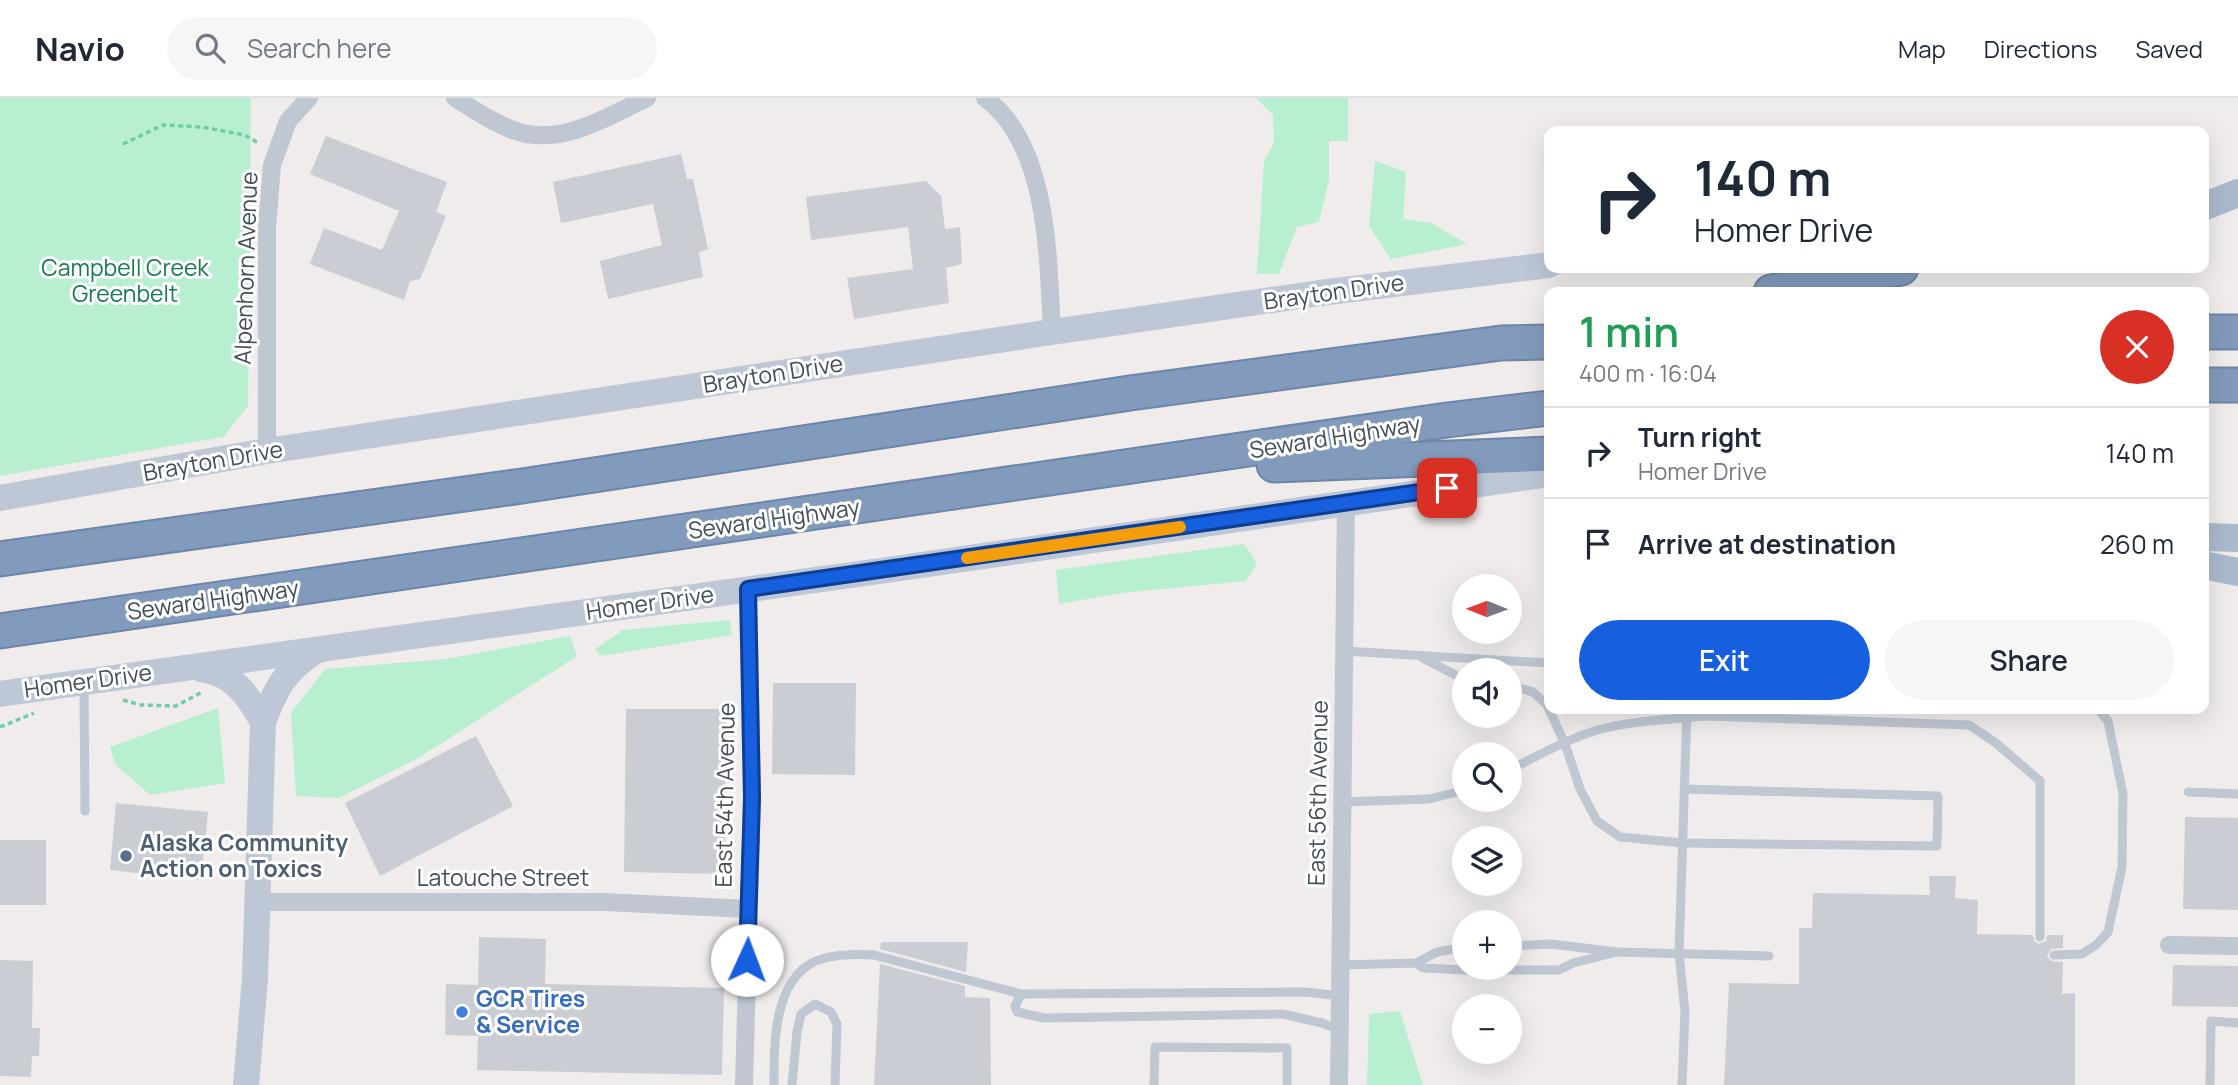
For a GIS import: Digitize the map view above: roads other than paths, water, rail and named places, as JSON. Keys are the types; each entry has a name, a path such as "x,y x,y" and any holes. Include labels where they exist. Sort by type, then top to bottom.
{"highway":[{"path":"1798,287 1874,273"},
{"path":"2209,332 2238,332"},
{"path":"0,559 522,486 1130,393 1544,335"},
{"path":"1501,343 1544,342"},
{"path":"2209,385 2238,385"},
{"name":"Seward Highway","path":"0,631 1434,422 1544,409"},
{"path":"1110,471 1544,454"}],"main road":[{"path":"2209,205 2238,194"},
{"name":"Brayton Drive","path":"0,498 267,451 1052,332 1320,293 1544,266"},
{"name":"Homer Drive","path":"0,694 1544,475"},
{"path":"2209,537 2238,538"},
{"path":"2209,566 2238,572"},
{"path":"247,1085 255,978 263,722 275,690 289,670 317,650"},
{"path":"192,667 215,671 233,681 251,700 263,722"}],"street":[{"name":"Alpenhorn Avenue","path":"267,451 267,227 272,165 288,121 309,98"},
{"path":"455,98 515,131 540,135 565,133 591,125 647,98"},
{"path":"985,98 996,106 1016,130 1028,153 1047,254 1052,332"},
{"name":"East 56th Avenue","path":"1339,1085 1346,502"},
{"name":"East 54th Avenue","path":"744,1085 752,798 748,589"},
{"name":"Latouche Street","path":"257,902 605,902 748,909"},
{"path":"2169,945 2238,946"}],"lane":[{"path":"1345,651 1544,663"},
{"path":"1418,656 1452,673"},
{"path":"84,682 85,811"},
{"path":"1522,689 1533,692 1544,702"},
{"path":"1551,714 1565,744 1580,789 1598,821 1620,837 1682,843 1937,846 1938,796 1685,789"},
{"path":"1522,764 1600,730 1682,714"},
{"path":"1682,1085 1685,1012 1679,953 1687,714"},
{"path":"1693,714 1969,725 1996,743 2040,781 2040,937"},
{"path":"1850,720 1851,714"},
{"path":"2054,956 2082,954 2096,945 2108,932 2122,867 2123,794 2108,721 2102,714"},
{"path":"2188,792 2238,794"},
{"path":"1343,802 1429,799 1452,793"},
{"path":"1522,945 1551,944 1617,952 1769,956"},
{"path":"1341,965 1416,963 1437,951 1452,949"},
{"path":"1416,963 1423,968 1559,971 1573,963 1617,952"},
{"path":"774,1085 778,1021 784,994 799,972 823,958 854,954 874,955 1020,994 1306,992 1340,996"},
{"path":"1020,994 1015,1006 1017,1012 1030,1016 1283,1014 1340,1030"},
{"path":"792,1085 801,1014 815,1004 831,1012 837,1024 835,1085"},
{"path":"2210,1085 2211,1021 2238,1023"},
{"path":"1154,1085 1155,1047 1287,1048 1287,1085"}],"place":[{"name":"Alaska Community Action on Toxics","path":"126,856"},
{"name":"GCR Tires & Service","path":"462,1012"}],"park label":[{"name":"Campbell Creek Greenbelt","path":"125,281"}]}
